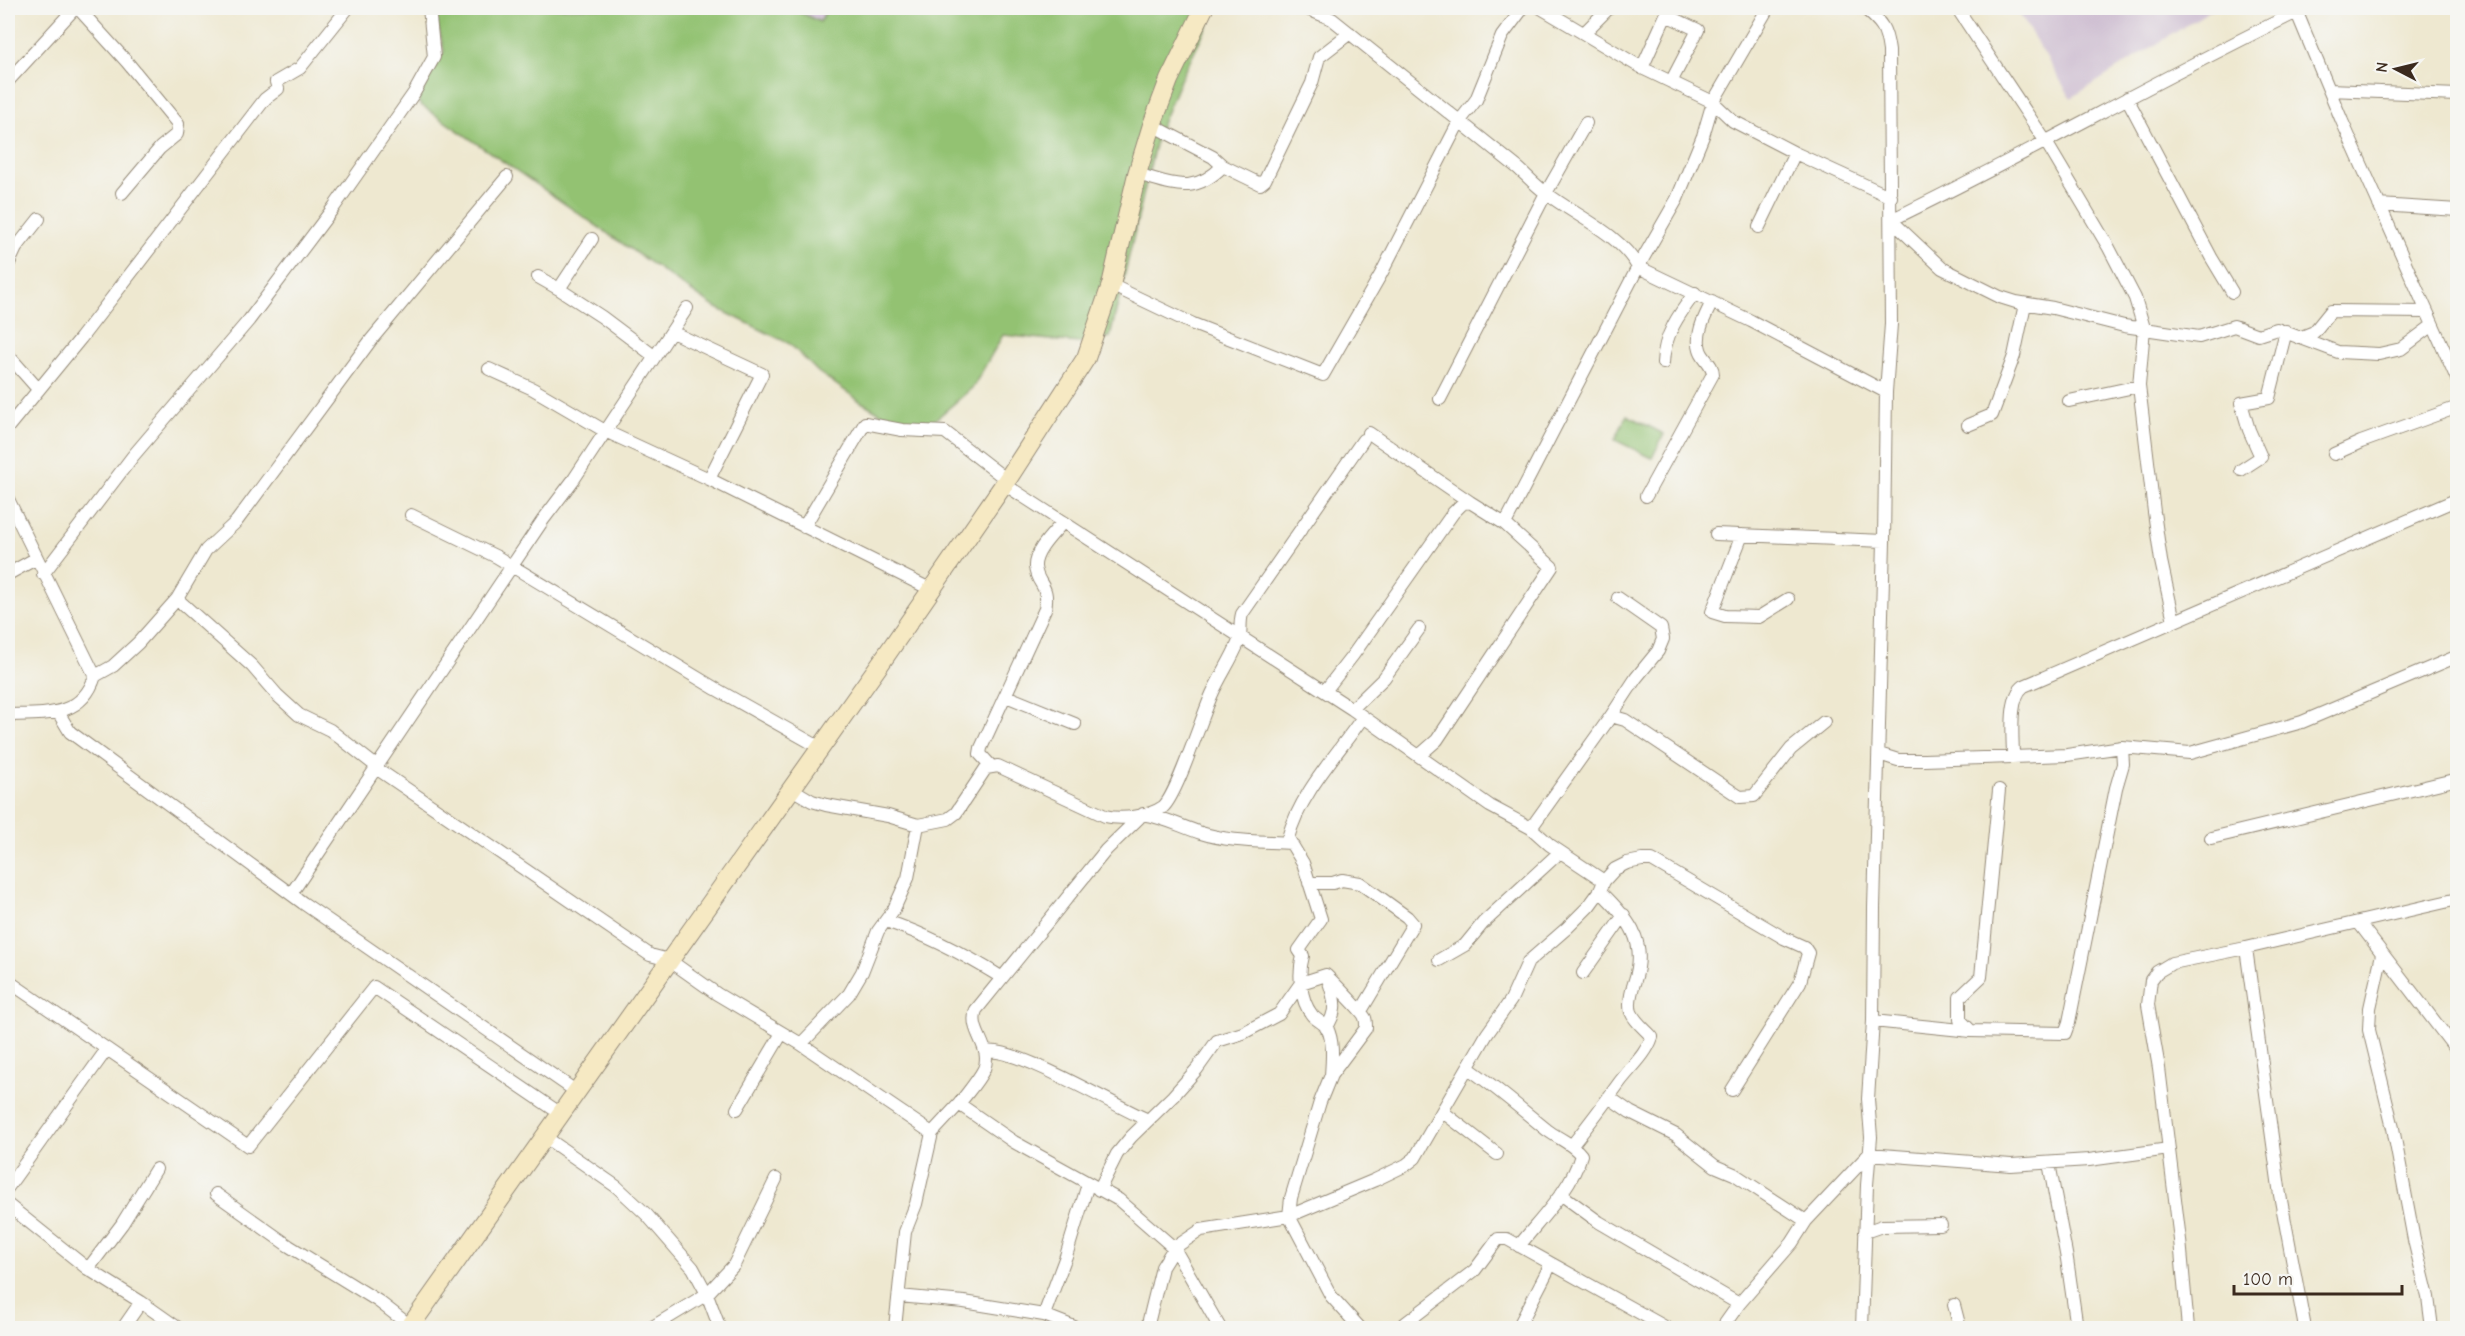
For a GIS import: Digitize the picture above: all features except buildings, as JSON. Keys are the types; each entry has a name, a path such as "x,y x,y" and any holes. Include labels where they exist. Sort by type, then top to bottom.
{"street":[{"path":"8,81 76,8 127,62 178,124 177,134 160,148 122,193"},
{"path":"8,427 167,228 265,99 278,89 276,82 300,68 348,8"},
{"path":"43,574 133,456 249,320 334,207 414,93 434,57 429,8"},
{"path":"216,1194 289,1246 378,1301 411,1328 930,590 1005,482 1086,358 1111,285 1137,174 1152,124 1169,80 1204,8"},
{"path":"1305,8 1335,13 1350,33 1518,168 1546,194 1617,242 1631,255 1638,267 1695,293 1886,393"},
{"path":"1111,285 1193,324 1323,375 1381,274 1459,122 1476,100 1502,36 1523,8"},
{"path":"1541,8 1642,68 1713,102 1733,121 1795,153 1891,197"},
{"path":"1584,33 1609,8"},
{"path":"1505,524 1638,267 1677,199 1703,136 1713,102 1768,8"},
{"path":"1862,1329 1871,1137 1868,1099 1873,1021 1886,393 1891,324 1888,42 1883,25 1864,8"},
{"path":"1957,8 2046,142 2109,248 2135,298 2144,328 2139,386 2159,551 2174,621"},
{"path":"1891,220 2046,142 2296,10 2427,312 2455,364 2457,381"},
{"path":"1642,68 1666,15 1698,30 1671,82"},
{"path":"1152,124 1214,156 1223,166 1260,184 1265,180 1312,83 1319,57 1350,33"},
{"path":"2330,90 2457,95"},
{"path":"2127,98 2211,257 2232,292"},
{"path":"1440,399 1546,194 1586,123"},
{"path":"1759,227 1795,153"},
{"path":"1137,174 1182,186 1195,185 1210,179 1223,166"},
{"path":"8,714 68,711 91,688 95,676 113,666 138,643 177,600 206,550 236,522 371,340 507,177"},
{"path":"2379,205 2457,210"},
{"path":"8,265 16,248 39,219"},
{"path":"1891,220 1942,268 2000,297 2124,326 2199,337 2230,326 2241,327 2258,335 2277,329 2338,351 2379,354 2401,349 2433,325"},
{"path":"559,289 592,239"},
{"path":"538,277 602,317 654,356"},
{"path":"1663,363 1666,339 1682,310 1695,293"},
{"path":"1646,496 1713,374 1713,368 1700,348 1702,323 1712,302"},
{"path":"1968,425 1992,415 2014,356 2025,304"},
{"path":"291,894 574,479 687,308"},
{"path":"2299,338 2314,332 2331,311 2427,312"},
{"path":"2241,470 2261,457 2249,430 2241,403 2269,398 2286,331"},
{"path":"672,332 762,374 709,479"},
{"path":"8,355 38,389"},
{"path":"489,369 533,389 604,431 709,479 930,590"},
{"path":"2069,401 2139,386"},
{"path":"2334,454 2457,407"},
{"path":"804,527 865,423 902,430 945,432 1005,482 1063,522 1352,709 1490,806 1531,828 1602,886 1624,915 1638,942 1640,957 1630,1009 1635,1020 1652,1037 1646,1050 1573,1144"},
{"path":"790,788 812,801 888,816 918,825 948,819 956,813 986,768 998,765 1105,816 1121,818 1161,808 1172,794 1211,695 1240,638 1238,625 1242,614 1366,436 1505,524 1552,567 1437,740 1420,755"},
{"path":"2013,757 2014,701 2018,690 2457,499"},
{"path":"8,500 95,676"},
{"path":"1325,692 1453,513 1463,503 1470,502"},
{"path":"411,515 497,557 716,689 819,747"},
{"path":"991,766 980,754 981,748 1030,644 1047,599 1047,593 1037,573 1035,563 1044,544 1063,522"},
{"path":"1716,534 1884,541"},
{"path":"1742,536 1712,612 1725,616 1760,617 1788,599"},
{"path":"8,574 37,558"},
{"path":"1531,828 1636,678 1658,651 1664,633 1653,621 1618,598"},
{"path":"177,600 252,666 277,695 299,715 330,730 376,767 650,955 669,960 717,994 801,1044 932,1133"},
{"path":"1352,709 1384,678 1419,629"},
{"path":"1879,754 1898,760 2013,757 2067,755 2122,747 2190,753 2302,722 2457,656"},
{"path":"1006,696 1075,724"},
{"path":"58,712 70,732 291,894 577,1092"},
{"path":"1611,716 1625,720 1740,797 1754,796 1791,749 1824,722"},
{"path":"1331,1075 1331,1046 1326,1028 1312,1015 1301,983 1300,968 1303,956 1299,950 1321,919 1303,863 1288,838 1292,824 1305,800 1363,717"},
{"path":"1873,1021 1971,1031 2065,1033 2123,764 2122,747"},
{"path":"2211,838 2457,779"},
{"path":"1971,1031 1960,1020 1960,997 1982,976 1999,790"},
{"path":"1143,814 1161,817 1203,834 1246,841 1291,843"},
{"path":"895,1329 905,1232 916,1204 932,1133 959,1104 984,1068 985,1052 974,1027 974,1016 1001,977 1106,850 1143,814"},
{"path":"801,1044 849,994 861,972 878,932 894,909 908,878 918,825"},
{"path":"1439,960 1465,945 1483,923 1560,852"},
{"path":"1147,1329 1162,1267 1174,1248 1201,1230 1289,1216 1406,1165 1415,1158 1423,1148 1487,1034 1511,1000 1528,962 1567,928 1616,869 1627,863 1652,860 1784,938 1804,947 1808,953 1800,982 1732,1090"},
{"path":"1309,883 1333,883 1342,880 1360,883 1407,917 1413,924 1360,1011"},
{"path":"2188,1329 2180,1240 2159,1068 2148,1005 2151,980 2157,972 2172,963 2359,923 2457,899"},
{"path":"1583,973 1624,915"},
{"path":"886,921 914,930 956,950 1001,977"},
{"path":"2359,923 2457,1052"},
{"path":"2246,948 2280,1195 2305,1329"},
{"path":"2382,954 2370,1008 2369,1030 2393,1128 2414,1240 2428,1297 2432,1329"},
{"path":"1099,1191 1117,1155 1197,1069 1217,1041 1244,1033 1279,1014 1301,983 1326,975"},
{"path":"1326,975 1360,1011 1366,1019 1366,1028 1331,1075 1311,1128 1291,1198 1289,1216 1331,1296 1360,1329"},
{"path":"1326,975 1336,1003 1333,1016 1326,1028"},
{"path":"8,981 248,1146 374,987 561,1114"},
{"path":"737,1109 782,1033"},
{"path":"8,1187 107,1049"},
{"path":"985,1052 1002,1052 1025,1060 1096,1093 1123,1110 1148,1120"},
{"path":"1468,1068 1502,1091 1557,1137 1573,1144 1581,1155 1562,1195 1549,1207 1519,1246"},
{"path":"1610,1098 1630,1112 1676,1135 1715,1167 1734,1174 1806,1221"},
{"path":"959,1104 1014,1142 1119,1200 1174,1248 1220,1329"},
{"path":"1443,1112 1497,1154"},
{"path":"545,1137 616,1187 646,1215 693,1268 707,1294 719,1326 718,1329"},
{"path":"1869,1154 2011,1165 2049,1163 2169,1149"},
{"path":"1722,1329 1739,1304 1792,1243 1806,1221 1869,1154"},
{"path":"2049,1163 2077,1329"},
{"path":"88,1269 122,1224 156,1169"},
{"path":"651,1329 707,1294 734,1265 776,1179"},
{"path":"1044,1315 1066,1256 1088,1184"},
{"path":"1562,1195 1599,1222 1739,1304"},
{"path":"8,1205 88,1269 141,1302 178,1329"},
{"path":"1865,1232 1882,1226 1941,1225"},
{"path":"1399,1329 1475,1270 1498,1239 1507,1239 1667,1329"},
{"path":"1518,1329 1551,1264"},
{"path":"899,1296 964,1302 1044,1315 1077,1329"},
{"path":"123,1329 141,1302"},
{"path":"1954,1305 1960,1329"}],"shaded area":[{"path":"791,8 827,8 820,22"},
{"path":"2016,8 2214,8 2071,98"}],"green space":[{"path":"436,8 791,8 820,22 827,8 1216,8 1180,80 1157,136 1110,337 1079,343 1003,335 973,387 928,426 896,422 863,403 818,372 790,344 713,306 421,105 417,100 444,51 435,14"},
{"path":"1627,415 1664,434 1652,458 1615,440"}]}
